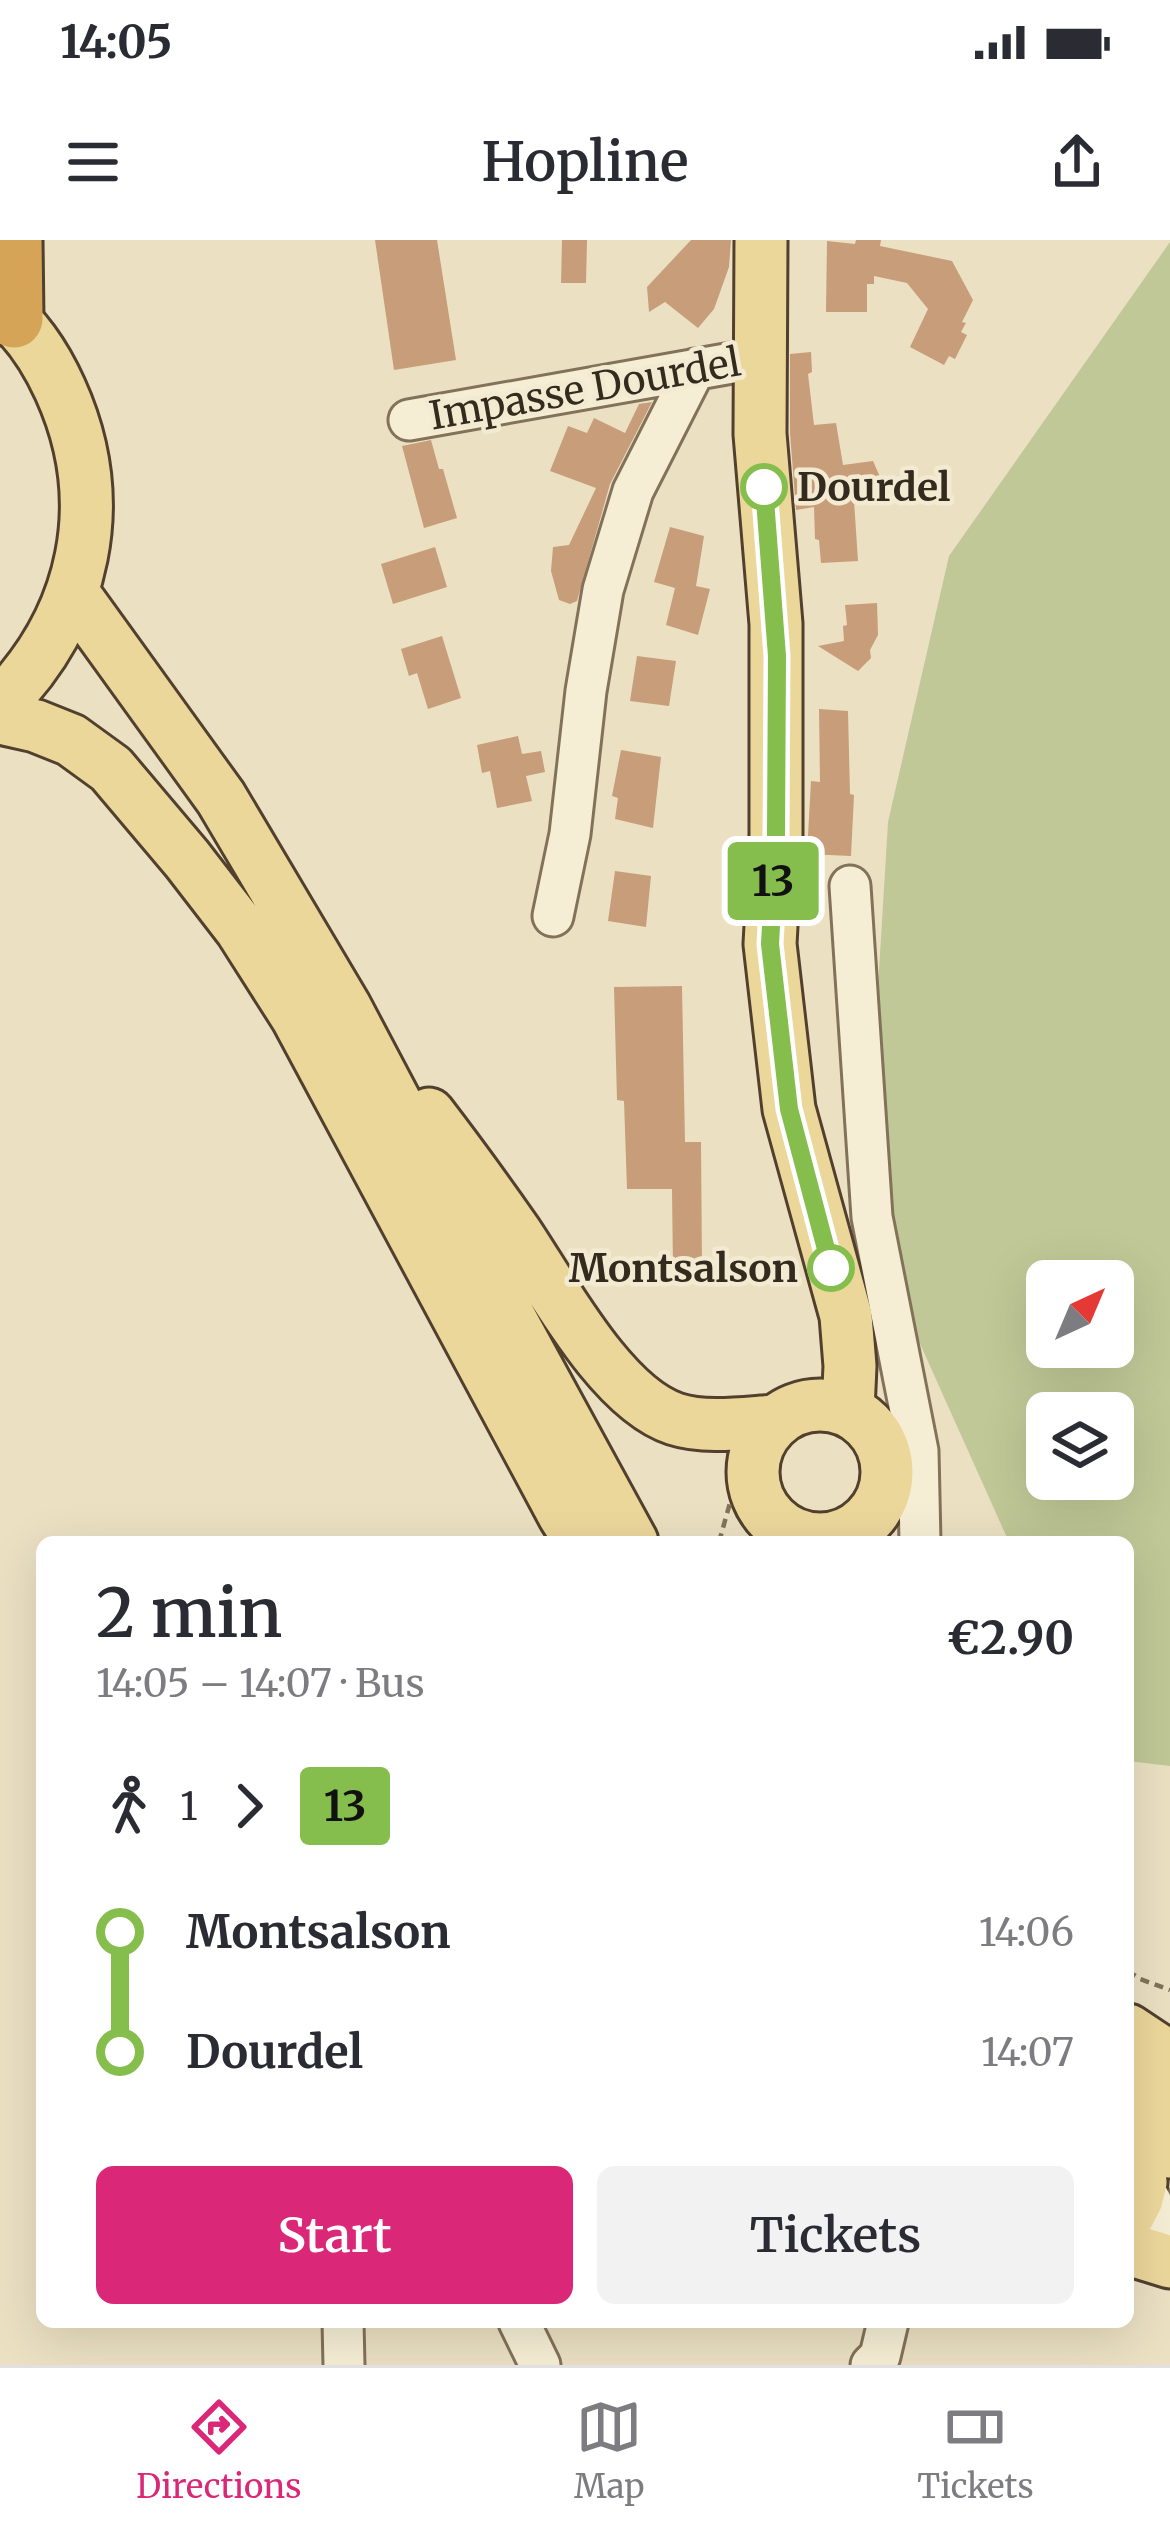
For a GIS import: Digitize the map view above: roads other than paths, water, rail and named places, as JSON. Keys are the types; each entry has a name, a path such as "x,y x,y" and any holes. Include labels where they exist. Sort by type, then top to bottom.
{"highway":[{"path":"7,313 14,240"}],"main road":[{"path":"761,240 760,434 776,624 770,944 789,1109 846,1316 848,1410"},
{"path":"0,704 25,680 53,638 74,592 86,536 86,477 74,419 50,365 7,313"},
{"path":"74,592 221,798 345,1007 629,1536"},
{"path":"0,718 71,740 111,769 241,929 298,1017 577,1536"},
{"path":"345,1007 465,1160 625,1386 653,1409 678,1420 728,1425 812,1405 848,1410 879,1438 886,1458 882,1499 834,1536 772,1518 755,1488"},
{"path":"742,1536 755,1488 756,1452 819,1366 835,1284"},
{"path":"1134,2034 1170,2058"},
{"path":"1134,2086 1170,2107"},
{"path":"1134,2251 1170,2262"}],"street":[{"name":"Impasse Dourdel","path":"409,420 760,358"},
{"path":"553,916 570,834 603,590 633,491 695,369"},
{"path":"850,886 872,1217 918,1451 920,1536"},
{"path":"1142,2177 1170,2237"},
{"path":"343,2328 344,2365"},
{"path":"522,2328 540,2365"},
{"path":"872,2365 880,2356 887,2328"}],"place":[{"name":"Dourdel","path":"764,487"},
{"name":"Montsalson","path":"831,1268"}]}
